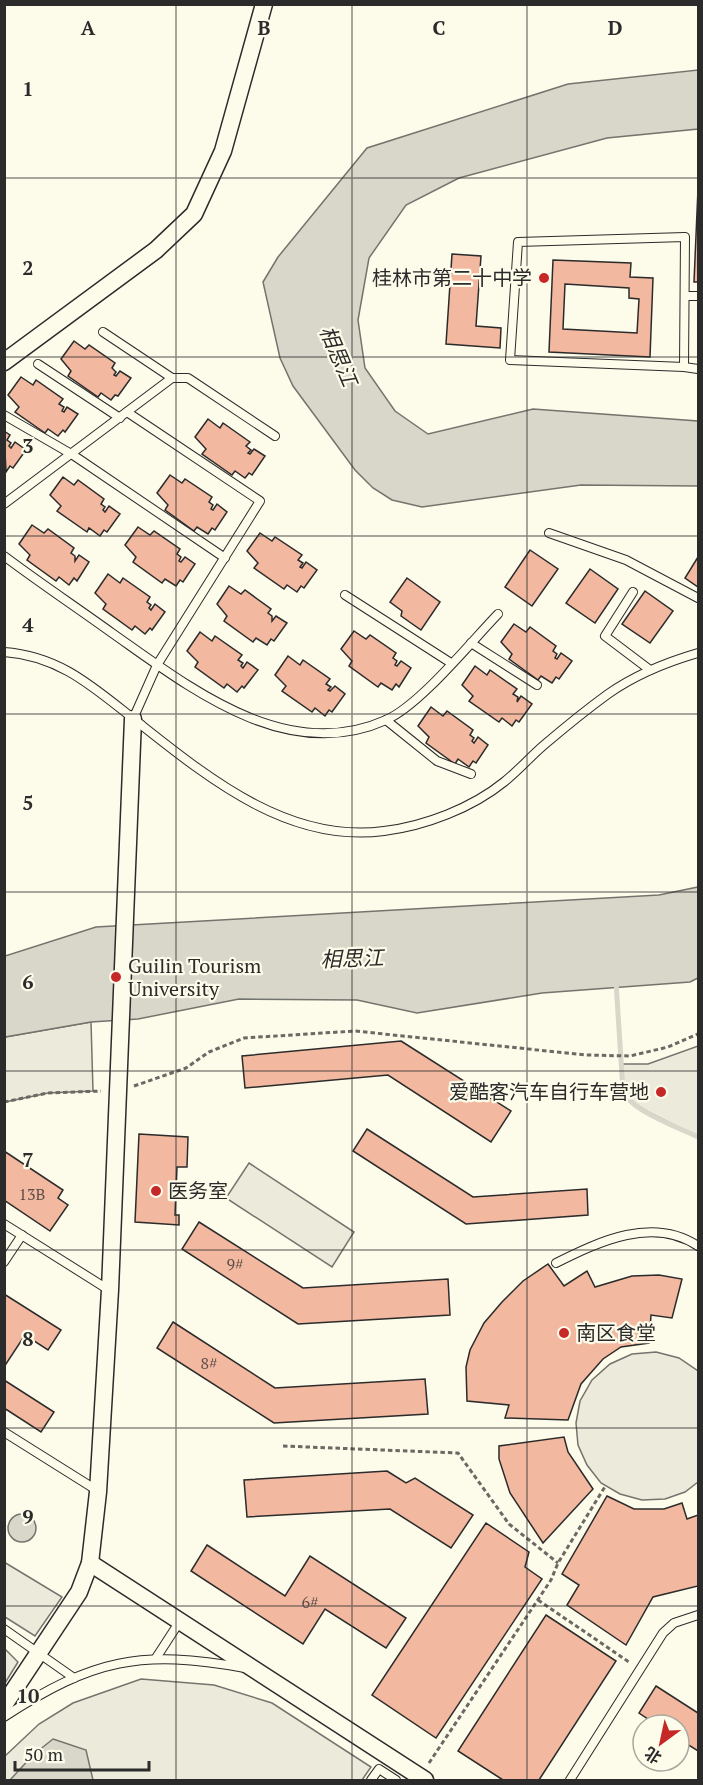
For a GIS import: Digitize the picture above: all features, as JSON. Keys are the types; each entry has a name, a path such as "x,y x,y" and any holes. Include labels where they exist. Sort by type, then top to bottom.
{"street":[{"path":"4,362 156,250 194,214 223,151 264,4"},
{"path":"4,1705 78,1592 90,1563 98,1492 110,1290 133,719"},
{"path":"90,1563 421,1780"}],"lane":[{"path":"684,367 685,237 518,242 510,360 699,369"},
{"path":"686,296 699,296"},
{"path":"103,332 172,378 188,378 275,436"},
{"path":"38,364 120,418"},
{"path":"4,504 73,455 172,378"},
{"path":"127,412 260,501 157,665 133,719"},
{"path":"4,415 73,455 225,558"},
{"path":"549,533 626,561 699,598"},
{"path":"4,556 157,665 230,710 279,727 329,733 386,720 413,702 498,614"},
{"path":"633,592 605,636 650,670"},
{"path":"345,595 451,663"},
{"path":"471,643 537,685"},
{"path":"4,652 49,662 84,678 133,719 204,772 257,806 279,817 321,831 384,831 428,821 483,797 609,694 650,670 699,653"},
{"path":"386,720 437,761 471,774"},
{"path":"4,1224 110,1290"},
{"path":"556,1263 605,1241 650,1231 671,1232 699,1246"},
{"path":"4,1262 22,1235"},
{"path":"4,1432 98,1492"},
{"path":"570,1780 667,1628 677,1621 699,1615"},
{"path":"156,1658 180,1621"},
{"path":"4,1629 74,1678"},
{"path":"4,1718 53,1687 101,1667 156,1658 255,1670"},
{"path":"371,1780 379,1769 396,1780"}],"path":[{"path":"118,1090 153,1081 186,1068 209,1052 244,1038 355,1031 630,1056 668,1047 699,1034"},
{"path":"4,1102 48,1093 93,1091"},
{"path":"283,1446 459,1453 509,1524 558,1563"},
{"path":"421,1780 538,1600 606,1485"},
{"path":"538,1600 641,1669"}],"shaded area":[{"path":"91,1022 93,1091 48,1093 5,1102 5,1037"},
{"name":"爱酷客汽车自行车营地","path":"698,1046 698,1137 648,1112 626,1098 621,1064 648,1064"},
{"path":"249,1163 354,1232 332,1267 226,1198"},
{"path":"656,1352 679,1358 698,1371 698,1482 685,1492 665,1499 642,1500 620,1494 601,1483 587,1465 578,1445 576,1423 580,1401 592,1380 610,1364 632,1354"},
{"path":"4,1562 62,1597 35,1636 5,1617"},
{"path":"5,1649 18,1662 5,1683"},
{"path":"141,1679 214,1685 272,1703 371,1767 362,1780 5,1780 5,1756 39,1724 73,1703"}],"water":[{"name":"相思江","path":"698,70 698,129 607,138 459,178 406,205 369,258 358,320 365,368 395,411 428,434 533,409 698,421 698,486 581,485 422,507 392,500 373,488 355,470 293,386 280,358 263,282 278,257 367,148 568,84"},
{"name":"相思江","path":"698,887 698,978 690,982 542,993 417,1013 357,1000 239,999 138,1019 91,1022 5,1037 5,956 96,927 659,895"},
{"path":"22,1514 32,1518 36,1528 32,1538 22,1542 12,1538 8,1528 12,1518"},
{"path":"53,1739 86,1750 93,1780 10,1780 33,1755"}],"building":[{"path":"698,189 698,282 694,282"},
{"path":"452,254 481,256 476,326 501,328 500,348 446,344"},
{"path":"553,260 631,263 630,277 653,278 650,357 549,352","holes":["565,284 629,288 629,298 639,299 637,333 563,329"]},
{"path":"74,341 85,349 89,345 115,363 112,368 116,372 114,375 116,376 120,371 131,378 118,396 115,395 111,400 101,393 98,397 68,376 71,371 61,359"},
{"path":"21,377 33,385 36,380 63,399 59,404 64,407 62,411 64,412 67,407 78,414 65,432 63,430 58,436 48,429 45,433 15,412 19,407 8,395"},
{"path":"208,419 220,428 223,423 250,442 246,446 251,450 248,453 250,454 254,449 265,456 252,475 249,473 245,478 235,471 232,475 202,454 206,449 195,437"},
{"path":"4,431 10,435 7,440 11,443 9,446 11,448 15,442 26,450 13,468 10,466 6,472"},
{"path":"170,475 182,483 185,479 212,497 209,502 213,505 211,509 213,510 217,504 227,512 215,530 212,528 208,534 197,527 194,531 165,510 168,505 157,493"},
{"path":"63,477 74,485 78,480 104,499 101,504 105,507 103,510 105,512 109,506 120,514 107,532 104,530 100,536 89,528 87,532 57,511 61,506 50,495"},
{"path":"32,525 44,533 48,529 74,548 71,553 75,556 75,561 79,555 89,562 77,581 74,578 69,585 59,577 56,581 27,560 30,555 19,544"},
{"path":"138,527 150,535 154,531 180,549 177,554 181,557 179,561 181,562 185,557 195,564 183,582 180,580 176,586 165,579 162,583 133,562 136,557 125,545"},
{"path":"260,533 272,541 275,537 302,555 298,560 303,563 300,567 302,568 306,562 317,570 304,588 301,586 297,592 287,585 284,589 254,568 258,563 247,551"},
{"path":"530,550 558,569 532,606 505,587"},
{"path":"698,557 698,587 685,578"},
{"path":"590,569 618,589 595,623 566,603"},
{"path":"108,574 120,583 123,578 150,597 147,602 151,605 149,608 151,610 155,604 165,612 152,630 150,628 145,634 135,626 132,630 103,609 106,604 95,593"},
{"path":"407,578 440,602 421,630 401,616 402,611 390,602"},
{"path":"229,586 241,594 245,590 271,609 268,613 272,616 272,621 276,616 287,623 274,641 271,639 267,645 256,638 253,642 224,621 227,616 217,604"},
{"path":"645,591 673,611 650,643 622,624"},
{"path":"514,624 526,632 530,627 556,646 553,651 557,654 555,658 557,659 561,653 572,661 559,679 556,677 552,683 541,676 538,680 509,659 512,654 501,642"},
{"path":"354,631 366,639 370,635 396,653 393,658 397,661 395,665 397,666 401,661 411,668 399,687 396,684 392,690 381,683 378,687 349,666 352,661 341,649"},
{"path":"200,632 212,641 215,636 242,655 238,660 243,663 241,666 243,668 247,662 258,670 244,688 242,686 237,692 227,684 224,688 195,667 198,662 187,651"},
{"path":"288,656 300,665 303,660 330,679 326,684 331,687 328,690 330,691 335,686 345,694 332,712 329,710 325,716 315,708 312,712 282,691 286,686 275,675"},
{"path":"475,666 487,675 490,670 517,689 513,694 518,697 517,702 521,696 532,704 519,722 516,720 512,726 502,718 499,722 469,701 473,696 462,685"},
{"path":"431,707 443,716 447,711 473,730 470,735 474,738 472,741 474,743 478,737 488,745 476,763 473,761 469,767 458,759 455,764 426,743 429,737 418,726"},
{"path":"401,1041 511,1111 491,1142 388,1075 245,1088 242,1056"},
{"path":"367,1129 473,1197 587,1189 588,1215 466,1224 353,1151"},
{"name":"医务室","path":"139,1134 188,1137 187,1167 177,1167 175,1215 179,1215 179,1225 135,1222"},
{"path":"4,1151 63,1190 58,1198 68,1205 50,1231 4,1200"},
{"path":"199,1222 303,1288 448,1279 450,1315 298,1324 182,1249"},
{"name":"南区食堂","path":"548,1264 564,1286 587,1271 595,1287 632,1276 659,1275 682,1279 672,1318 651,1315 649,1343 621,1347 603,1359 581,1384 568,1420 505,1418 509,1405 467,1401 466,1367 470,1350 484,1323 502,1302 523,1281"},
{"path":"4,1294 61,1330 48,1350 25,1335 4,1367"},
{"path":"173,1322 275,1388 425,1379 428,1414 274,1423 157,1348"},
{"path":"4,1380 54,1412 41,1432 4,1408"},
{"path":"564,1437 568,1452 593,1489 543,1543 510,1493 499,1459 499,1446"},
{"path":"387,1471 406,1483 415,1478 473,1515 451,1548 390,1509 247,1517 244,1480"},
{"path":"607,1496 634,1509 664,1509 682,1503 687,1519 698,1515 698,1586 653,1597 626,1645 567,1605 579,1585 562,1574"},
{"path":"486,1523 529,1552 525,1567 542,1579 436,1738 372,1695"},
{"path":"207,1545 285,1596 310,1556 406,1618 386,1648 325,1609 303,1644 191,1571"},
{"path":"546,1615 616,1661 539,1780 503,1780 458,1751"},
{"path":"656,1686 698,1713 698,1751 691,1747 691,1713 639,1713"}],"waterway":[{"path":"616,982 623,1091 635,1105 645,1112 698,1137"}],"place":[{"name":"桂林市第二十中学","path":"544,278"},
{"name":"Guilin Tourism University","path":"116,977"},
{"name":"爱酷客汽车自行车营地","path":"661,1092"},
{"name":"医务室","path":"156,1191"},
{"name":"南区食堂","path":"564,1333"}]}
